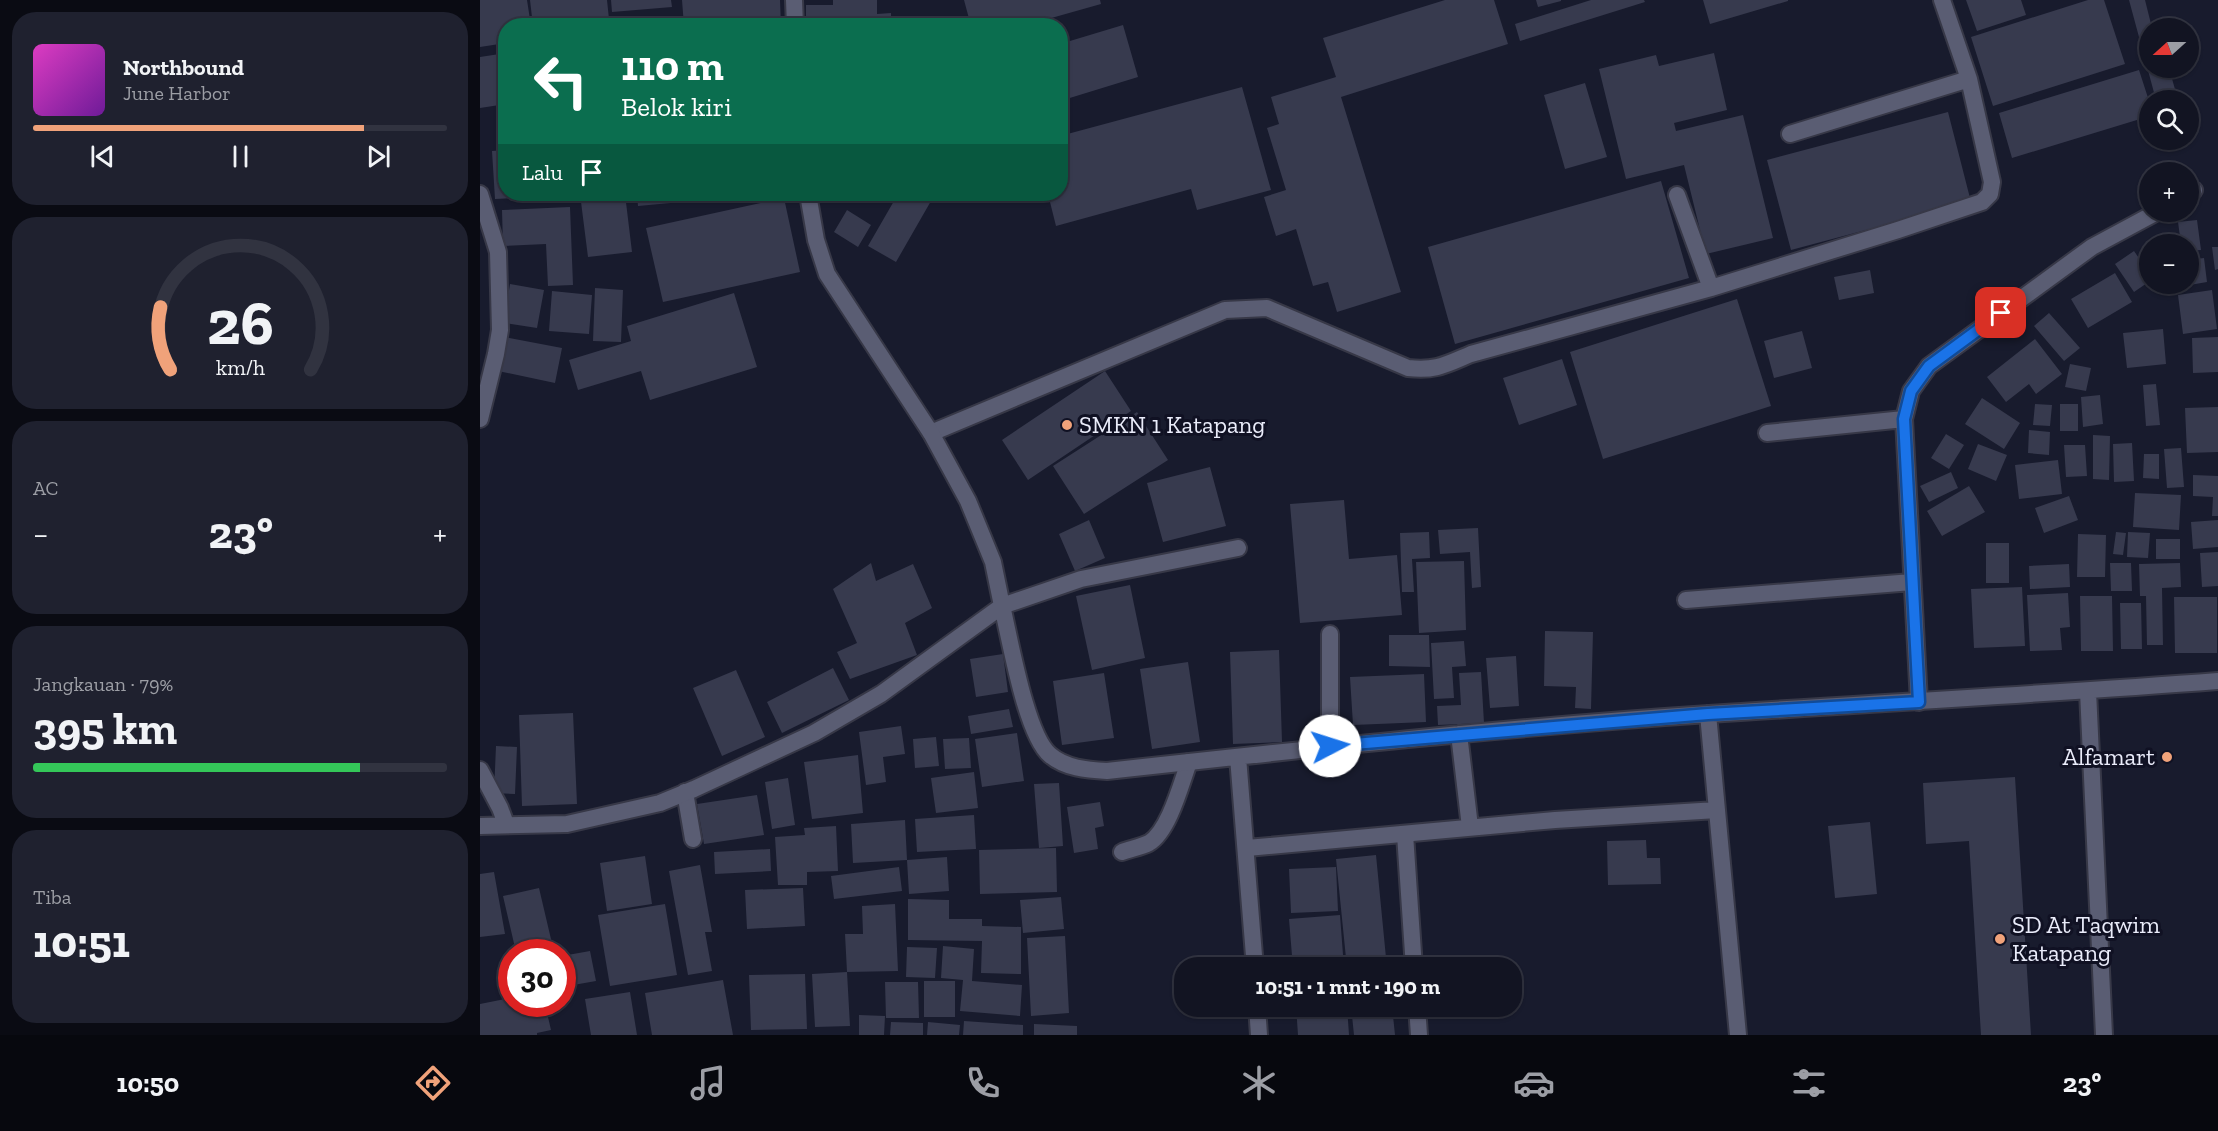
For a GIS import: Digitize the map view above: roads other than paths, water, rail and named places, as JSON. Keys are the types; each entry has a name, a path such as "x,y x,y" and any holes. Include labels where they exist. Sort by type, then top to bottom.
{"street":[{"path":"794,0 795,18"},
{"path":"931,433 1225,310 1267,308 1407,368 1426,370 1438,368 1471,354 1711,288 1982,202 1990,194 1992,182 1969,79 1942,0"},
{"path":"1790,134 1969,79"},
{"path":"480,194 498,252 500,330 480,419"},
{"path":"1677,195 1711,288"},
{"path":"809,201 816,240 827,274 931,433 979,525 993,562 1030,722 1050,755 1081,770 1107,771 1330,746 1708,714 2218,681"},
{"path":"1919,702 1904,419 1911,391 1929,366 2092,248 2139,222"},
{"path":"1767,433 1904,419"},
{"path":"480,826 567,824 660,803 814,733 881,694 1002,606 1081,579 1238,548"},
{"path":"1686,600 1912,582"},
{"path":"1329,634 1330,746"},
{"path":"2088,691 2104,1035"},
{"path":"1708,714 1738,1035"},
{"path":"1459,734 1470,827"},
{"path":"1238,757 1254,957"},
{"path":"1122,852 1149,843 1160,832 1189,762"},
{"path":"480,770 506,824"},
{"path":"685,792 693,839"},
{"path":"1247,849 1470,827 1717,810"},
{"path":"1405,834 1413,957"},
{"path":"1258,1017 1259,1035"},
{"path":"1418,1017 1419,1035"}],"place":[{"name":"SMKN 1 Katapang","path":"1067,425"},
{"name":"Alfamart","path":"2167,757"},
{"name":"SD At Taqwim Katapang","path":"2000,939"}]}
